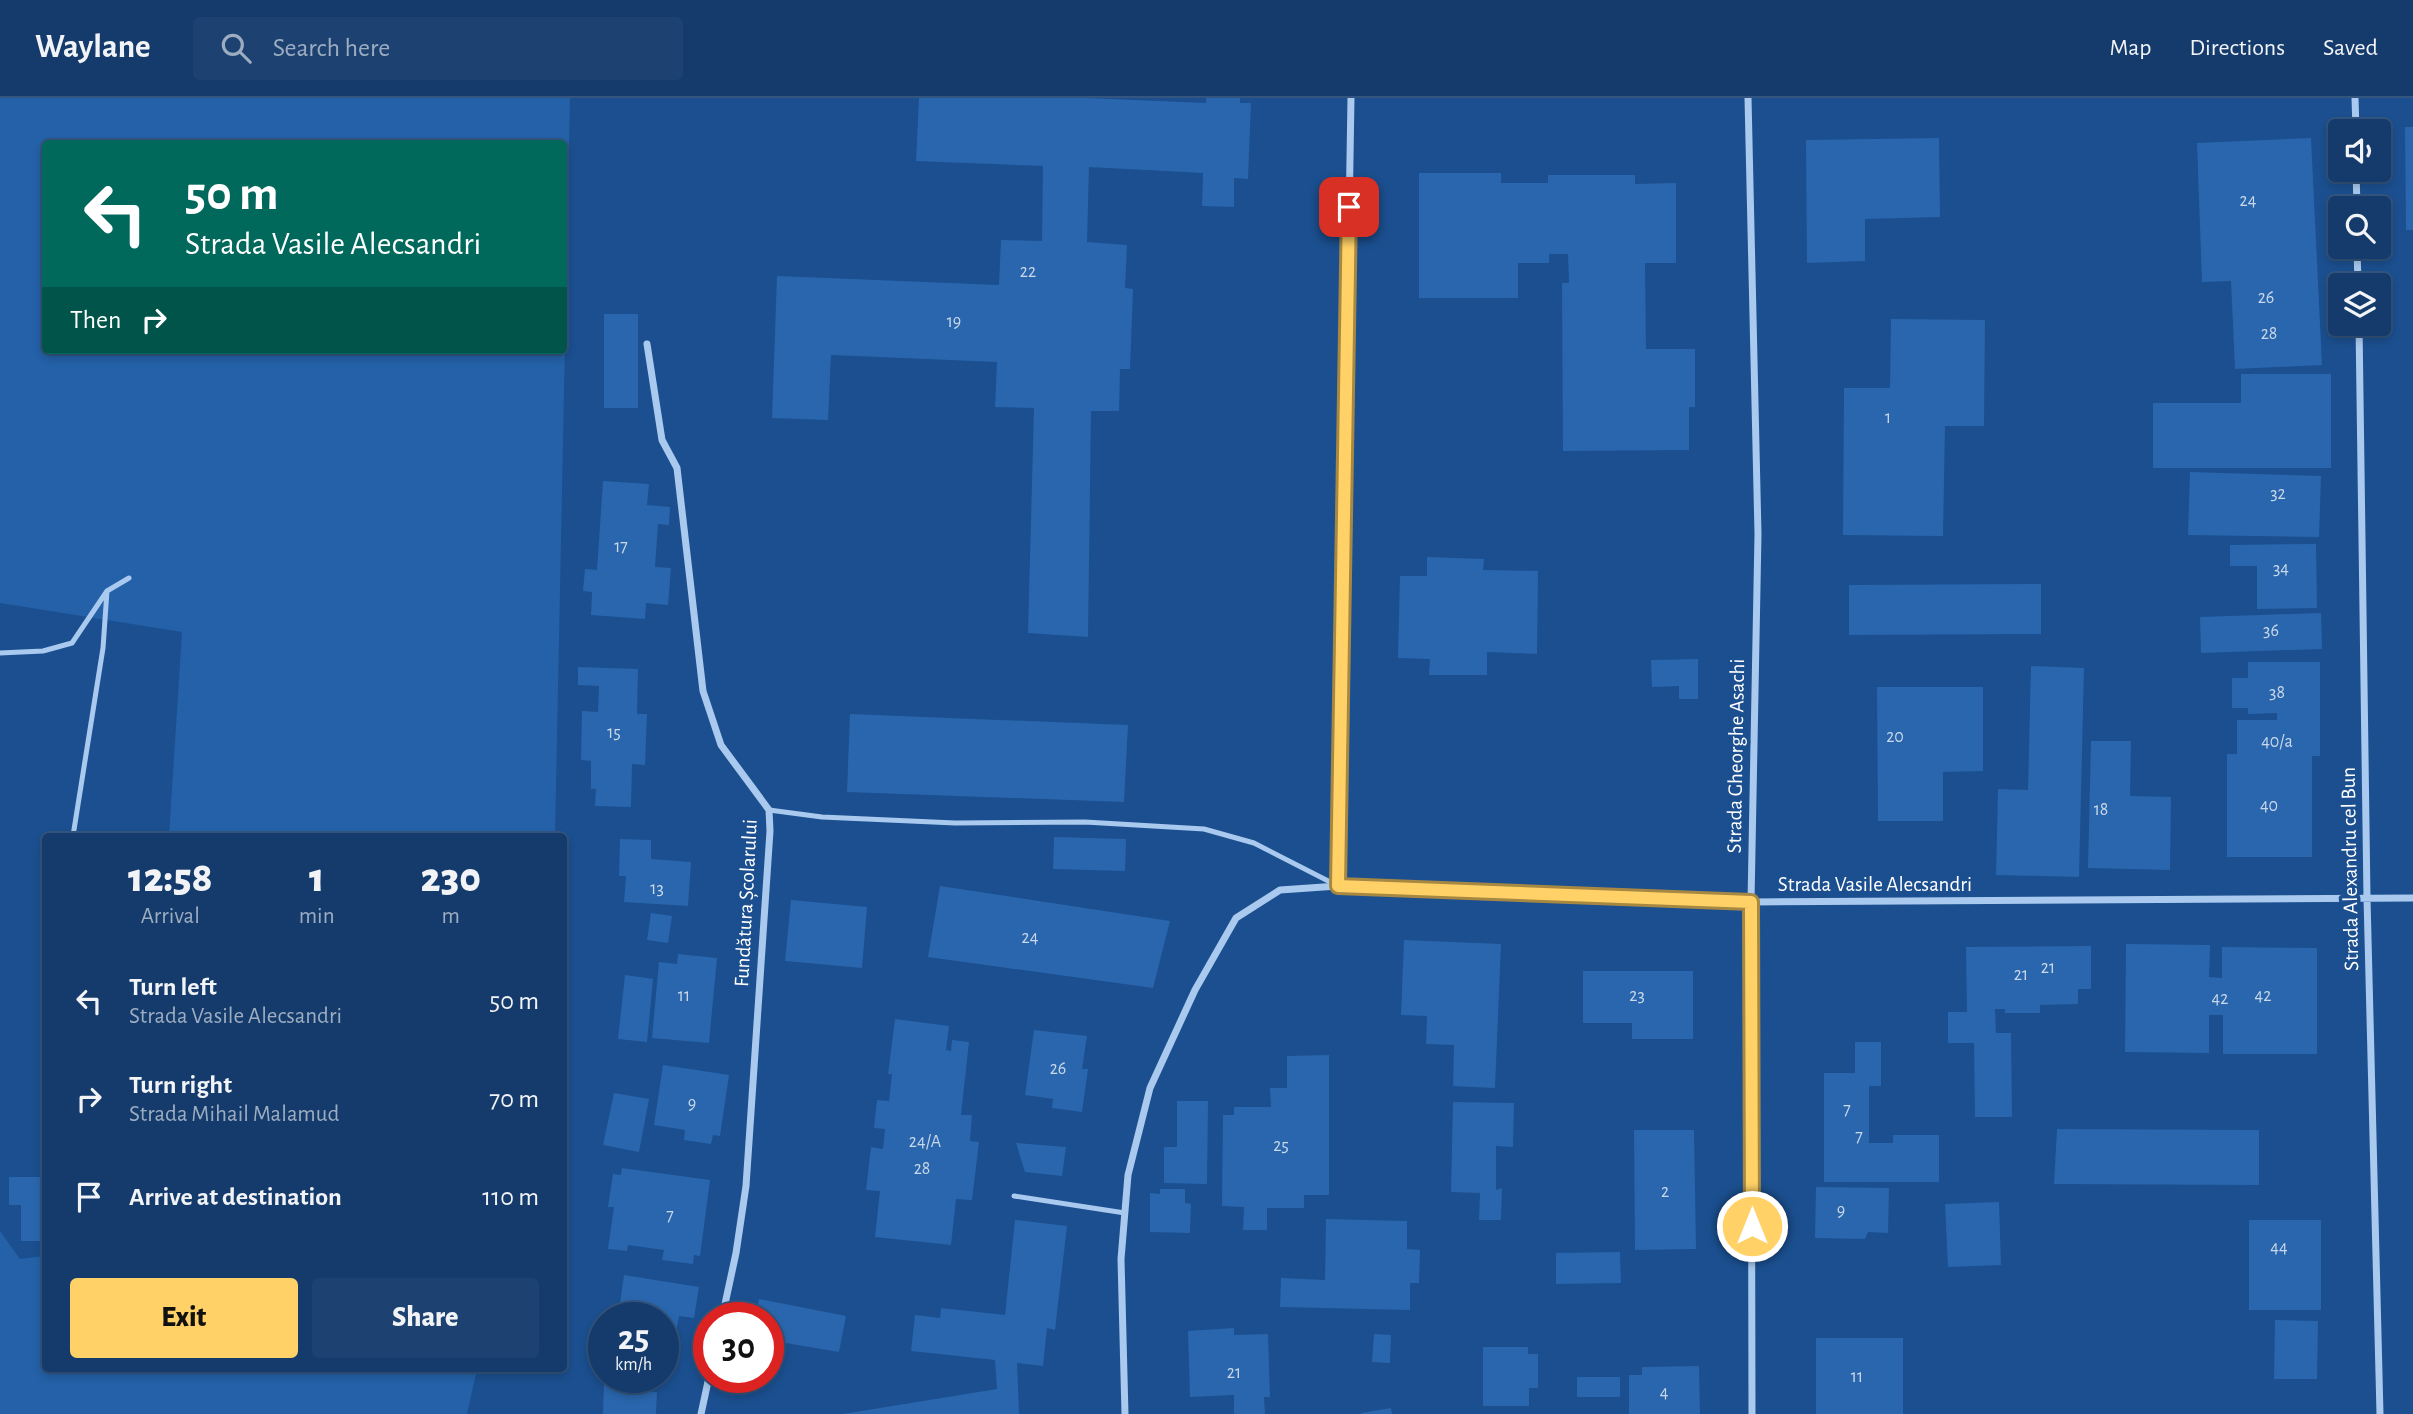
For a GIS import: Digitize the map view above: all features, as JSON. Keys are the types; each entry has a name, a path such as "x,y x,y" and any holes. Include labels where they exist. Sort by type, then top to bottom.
{"street":[{"path":"1338,886 1351,98"},
{"name":"Strada Gheorghe Asachi","path":"1748,98 1759,534 1751,902 1752,1414"},
{"path":"2355,98 2356,119"},
{"name":"Strada Alexandru cel Bun","path":"2359,336 2367,898 2380,1414"},
{"name":"Fundătura Școlarului","path":"648,344 662,440 677,468 703,691 721,745 769,810 770,831 746,1186 725,1302"},
{"name":"Strada Vasile Alecsandri","path":"1125,1414 1121,1259 1128,1175 1150,1088 1195,990 1236,918 1280,890 1338,886 1751,902 2413,898"},
{"path":"701,1414 706,1393"}],"lane":[{"path":"0,653 43,651 72,643 107,591 129,579"},
{"path":"73,833 103,648 107,591"},
{"path":"769,810 822,817 955,823 1085,822 1204,829 1254,843 1338,886"},
{"path":"1014,1196 1125,1213"}],"shaded area":[{"path":"0,98 570,98 567,246 567,140 42,140 42,354 565,354 555,833 169,833 182,632 0,603"},
{"path":"0,1231 20,1259 42,1256 42,1372 476,1372 467,1414 0,1414"}],"building":[{"path":"919,98 1086,98 1206,103 1206,98 1240,98 1240,103 1251,103 1248,179 1234,178 1234,207 1202,206 1203,173 1089,167 1087,242 1127,245 1125,288 1133,289 1130,369 1120,369 1119,411 1091,411 1088,637 1028,633 1034,408 995,407 997,362 831,355 828,420 772,418 777,276 999,285 1001,240 1042,241 1043,166 916,161"},
{"path":"2405,127 2413,127 2413,230 2406,230"},
{"path":"1939,138 1940,217 1865,219 1865,261 1807,263 1806,140"},
{"path":"2311,138 2322,365 2235,369 2231,281 2202,282 2197,143"},
{"path":"1419,173 1501,173 1501,183 1548,183 1548,175 1635,175 1635,184 1676,183 1676,263 1645,263 1646,349 1695,349 1695,407 1689,407 1689,450 1563,451 1562,283 1569,283 1568,254 1549,254 1549,263 1518,263 1518,298 1419,298"},
{"path":"604,314 638,314 638,408 604,408"},
{"path":"1891,319 1985,320 1984,426 1945,426 1943,536 1843,535 1844,388 1890,388"},
{"path":"2241,374 2331,374 2331,468 2153,468 2153,403 2241,403"},
{"path":"2190,472 2321,476 2319,537 2188,535"},
{"path":"603,481 649,484 647,505 670,507 669,525 658,524 655,567 671,568 668,605 646,603 645,619 591,615 592,592 583,591 585,569 597,570"},
{"path":"2316,544 2317,608 2257,609 2257,566 2230,566 2230,545"},
{"path":"1427,557 1484,559 1483,570 1538,571 1537,654 1487,652 1487,675 1429,675 1430,659 1398,658 1400,576 1427,576"},
{"path":"2041,584 2041,634 1849,635 1849,585"},
{"path":"2321,613 2322,649 2201,653 2200,617"},
{"path":"1698,659 1698,699 1679,699 1679,686 1652,687 1651,660"},
{"path":"2248,662 2320,662 2320,756 2312,756 2312,857 2227,857 2227,754 2237,754 2237,720 2277,720 2277,713 2248,714 2248,708 2232,708 2232,678 2248,678"},
{"path":"2031,666 2084,668 2079,877 1996,875 1998,789 2028,790"},
{"path":"578,667 638,669 637,714 647,714 645,765 632,764 631,807 595,806 596,789 591,789 591,761 581,760 582,711 598,712 599,686 578,685"},
{"path":"1877,687 1983,687 1983,771 1943,772 1943,821 1878,821"},
{"path":"850,714 1128,725 1124,802 847,792"},
{"path":"2091,741 2131,741 2130,796 2171,797 2170,870 2088,868"},
{"path":"1054,837 1126,839 1125,871 1053,869"},
{"path":"620,839 651,840 651,859 691,862 688,906 624,902 626,876 619,876"},
{"path":"940,886 1170,921 1153,988 928,957"},
{"path":"791,900 867,907 862,968 785,961"},
{"path":"651,913 672,916 668,943 647,940"},
{"path":"1404,940 1501,944 1495,1088 1453,1086 1454,1045 1426,1044 1427,1016 1401,1015"},
{"path":"2126,944 2210,945 2209,977 2222,978 2222,947 2317,948 2317,1054 2223,1054 2223,1015 2209,1015 2209,1053 2125,1052"},
{"path":"2091,946 2091,989 2078,989 2078,1004 2040,1005 2040,1013 2005,1013 2005,1009 1995,1009 1996,1033 2011,1033 2012,1117 1975,1117 1974,1043 1948,1043 1948,1012 1967,1012 1966,947"},
{"path":"678,954 717,958 709,1043 652,1038 659,962 677,964"},
{"path":"1583,971 1693,971 1693,1039 1632,1039 1632,1023 1583,1023"},
{"path":"625,975 653,979 647,1042 618,1039"},
{"path":"895,1019 949,1026 946,1050 951,1051 952,1040 969,1042 961,1115 972,1115 970,1141 979,1142 972,1200 956,1199 951,1245 875,1237 880,1191 866,1190 871,1147 883,1149 885,1129 874,1128 877,1100 889,1101 892,1074 888,1074"},
{"path":"1034,1030 1087,1036 1082,1069 1088,1069 1082,1112 1052,1108 1053,1099 1025,1095"},
{"path":"1855,1042 1881,1042 1881,1086 1869,1086 1869,1143 1893,1143 1893,1135 1939,1135 1939,1182 1824,1182 1824,1073 1855,1073"},
{"path":"1329,1055 1329,1195 1304,1195 1304,1208 1267,1208 1267,1230 1243,1230 1244,1207 1222,1206 1223,1115 1234,1115 1234,1107 1271,1107 1270,1088 1287,1088 1287,1056"},
{"path":"663,1065 729,1075 720,1136 713,1135 711,1144 684,1140 685,1130 654,1125"},
{"path":"614,1093 649,1099 639,1152 603,1145"},
{"path":"1177,1101 1208,1101 1207,1184 1164,1183 1164,1147 1177,1147"},
{"path":"1453,1102 1514,1103 1513,1147 1496,1146 1496,1190 1502,1188 1501,1220 1479,1220 1480,1193 1451,1192"},
{"path":"2057,1129 2259,1130 2259,1185 2054,1184"},
{"path":"1634,1130 1694,1130 1696,1249 1635,1250"},
{"path":"1016,1143 1066,1147 1062,1176 1025,1172"},
{"path":"622,1168 710,1180 700,1256 694,1255 693,1264 662,1260 664,1250 628,1245 627,1251 608,1249 614,1207 608,1207 613,1174 621,1175"},
{"path":"9,1177 42,1177 42,1241 21,1241 21,1205 9,1205"},
{"path":"1816,1187 1889,1188 1888,1233 1868,1232 1865,1239 1815,1238"},
{"path":"1160,1189 1185,1189 1185,1203 1191,1204 1190,1233 1150,1232 1150,1193 1160,1194"},
{"path":"1999,1202 2001,1265 1948,1267 1945,1204"},
{"path":"1326,1219 1407,1221 1407,1249 1420,1250 1419,1283 1410,1283 1410,1310 1280,1307 1281,1278 1325,1280"},
{"path":"1015,1220 1067,1226 1055,1330 1047,1328 1043,1366 1017,1363 1019,1414 843,1414 997,1389 995,1360 911,1351 915,1315 940,1318 941,1308 1005,1315"},
{"path":"2249,1220 2321,1220 2321,1310 2249,1310"},
{"path":"1620,1252 1621,1283 1556,1284 1556,1253"},
{"path":"624,1275 699,1287 697,1302 693,1302 693,1318 679,1316 679,1302 620,1302"},
{"path":"784,1304 846,1316 839,1352 784,1343"},
{"path":"2275,1320 2318,1321 2317,1379 2274,1379"},
{"path":"1234,1328 1234,1335 1268,1334 1270,1397 1264,1397 1265,1414 1234,1414 1234,1395 1190,1397 1188,1331"},
{"path":"1374,1334 1391,1335 1390,1363 1372,1362"},
{"path":"1816,1338 1903,1338 1903,1414 1816,1414"},
{"path":"1483,1347 1528,1347 1528,1354 1538,1354 1538,1388 1529,1388 1529,1406 1483,1406"},
{"path":"1699,1366 1700,1414 1629,1414 1629,1375 1642,1375 1642,1367"},
{"path":"1577,1377 1620,1377 1620,1397 1577,1397"},
{"path":"604,1393 657,1393 656,1414 603,1414"},
{"path":"1391,1408 1392,1414 1361,1414 1361,1413"}],"route":[{"path":"1349,207 1338,886 1751,902 1752,1226"}]}
